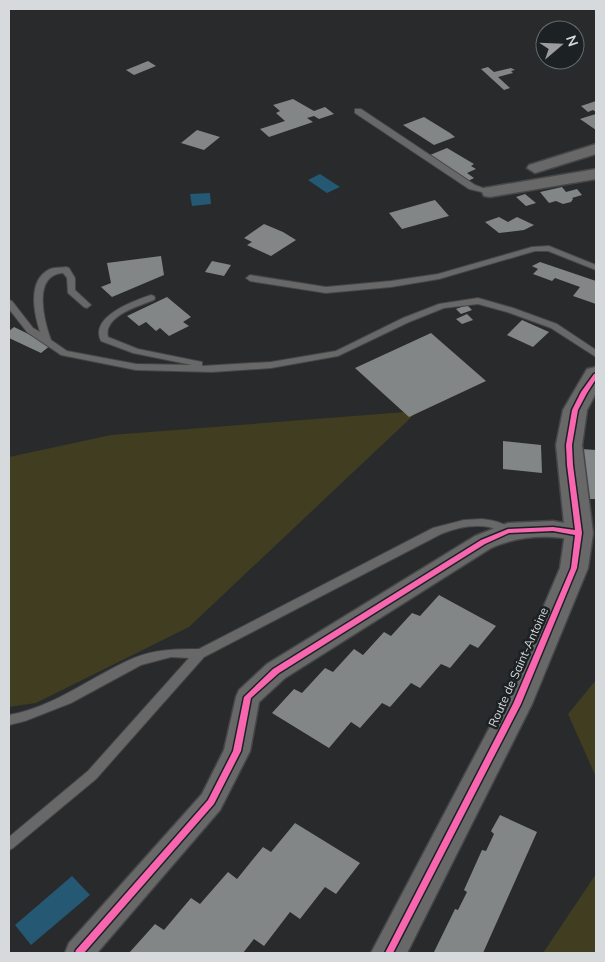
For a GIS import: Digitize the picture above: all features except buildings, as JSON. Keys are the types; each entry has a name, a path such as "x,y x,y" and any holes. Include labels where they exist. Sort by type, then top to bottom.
{"street":[{"path":"535,168 596,149"},
{"path":"490,192 568,177 596,174"},
{"name":"Route de Saint-Antoine","path":"389,953 517,704 574,568 579,532 569,445 575,410 584,392 596,375"},
{"path":"79,953 211,802 237,751 248,696 276,671 483,542 508,532 553,529 579,532"}],"lane":[{"path":"358,111 472,187 490,192"},
{"path":"250,278 326,290 391,284 438,276 536,249 549,248 596,268"},
{"path":"48,342 42,328 38,306 42,282 47,272 56,268 66,270 71,278 71,291 87,305"},
{"path":"151,298 111,317 102,326 101,334 104,339 136,351 212,369"},
{"path":"9,303 30,330 64,353 136,367 212,369 271,365 338,353 406,320 442,306 478,301 554,326 596,354"},
{"path":"9,844 92,775 200,654 437,531 477,522 495,524 508,532"},
{"path":"9,720 21,718 67,700 138,661 171,653 200,654"}],"shaded area":[{"path":"418,411 189,627 36,703 9,707 9,457 111,435"},
{"path":"596,680 596,777 568,714"},
{"path":"596,874 596,953 543,953"}],"water":[{"path":"320,174 340,187 327,193 308,180"},
{"path":"210,193 211,204 192,206 190,194"},
{"path":"72,876 90,895 31,945 15,925"}],"cycle path":[{"path":"389,953 517,704 574,568 579,533 569,445 575,410 584,392 596,375"},
{"path":"79,953 211,802 237,751 248,697 276,671 483,542 508,531 553,529 579,533"}]}
